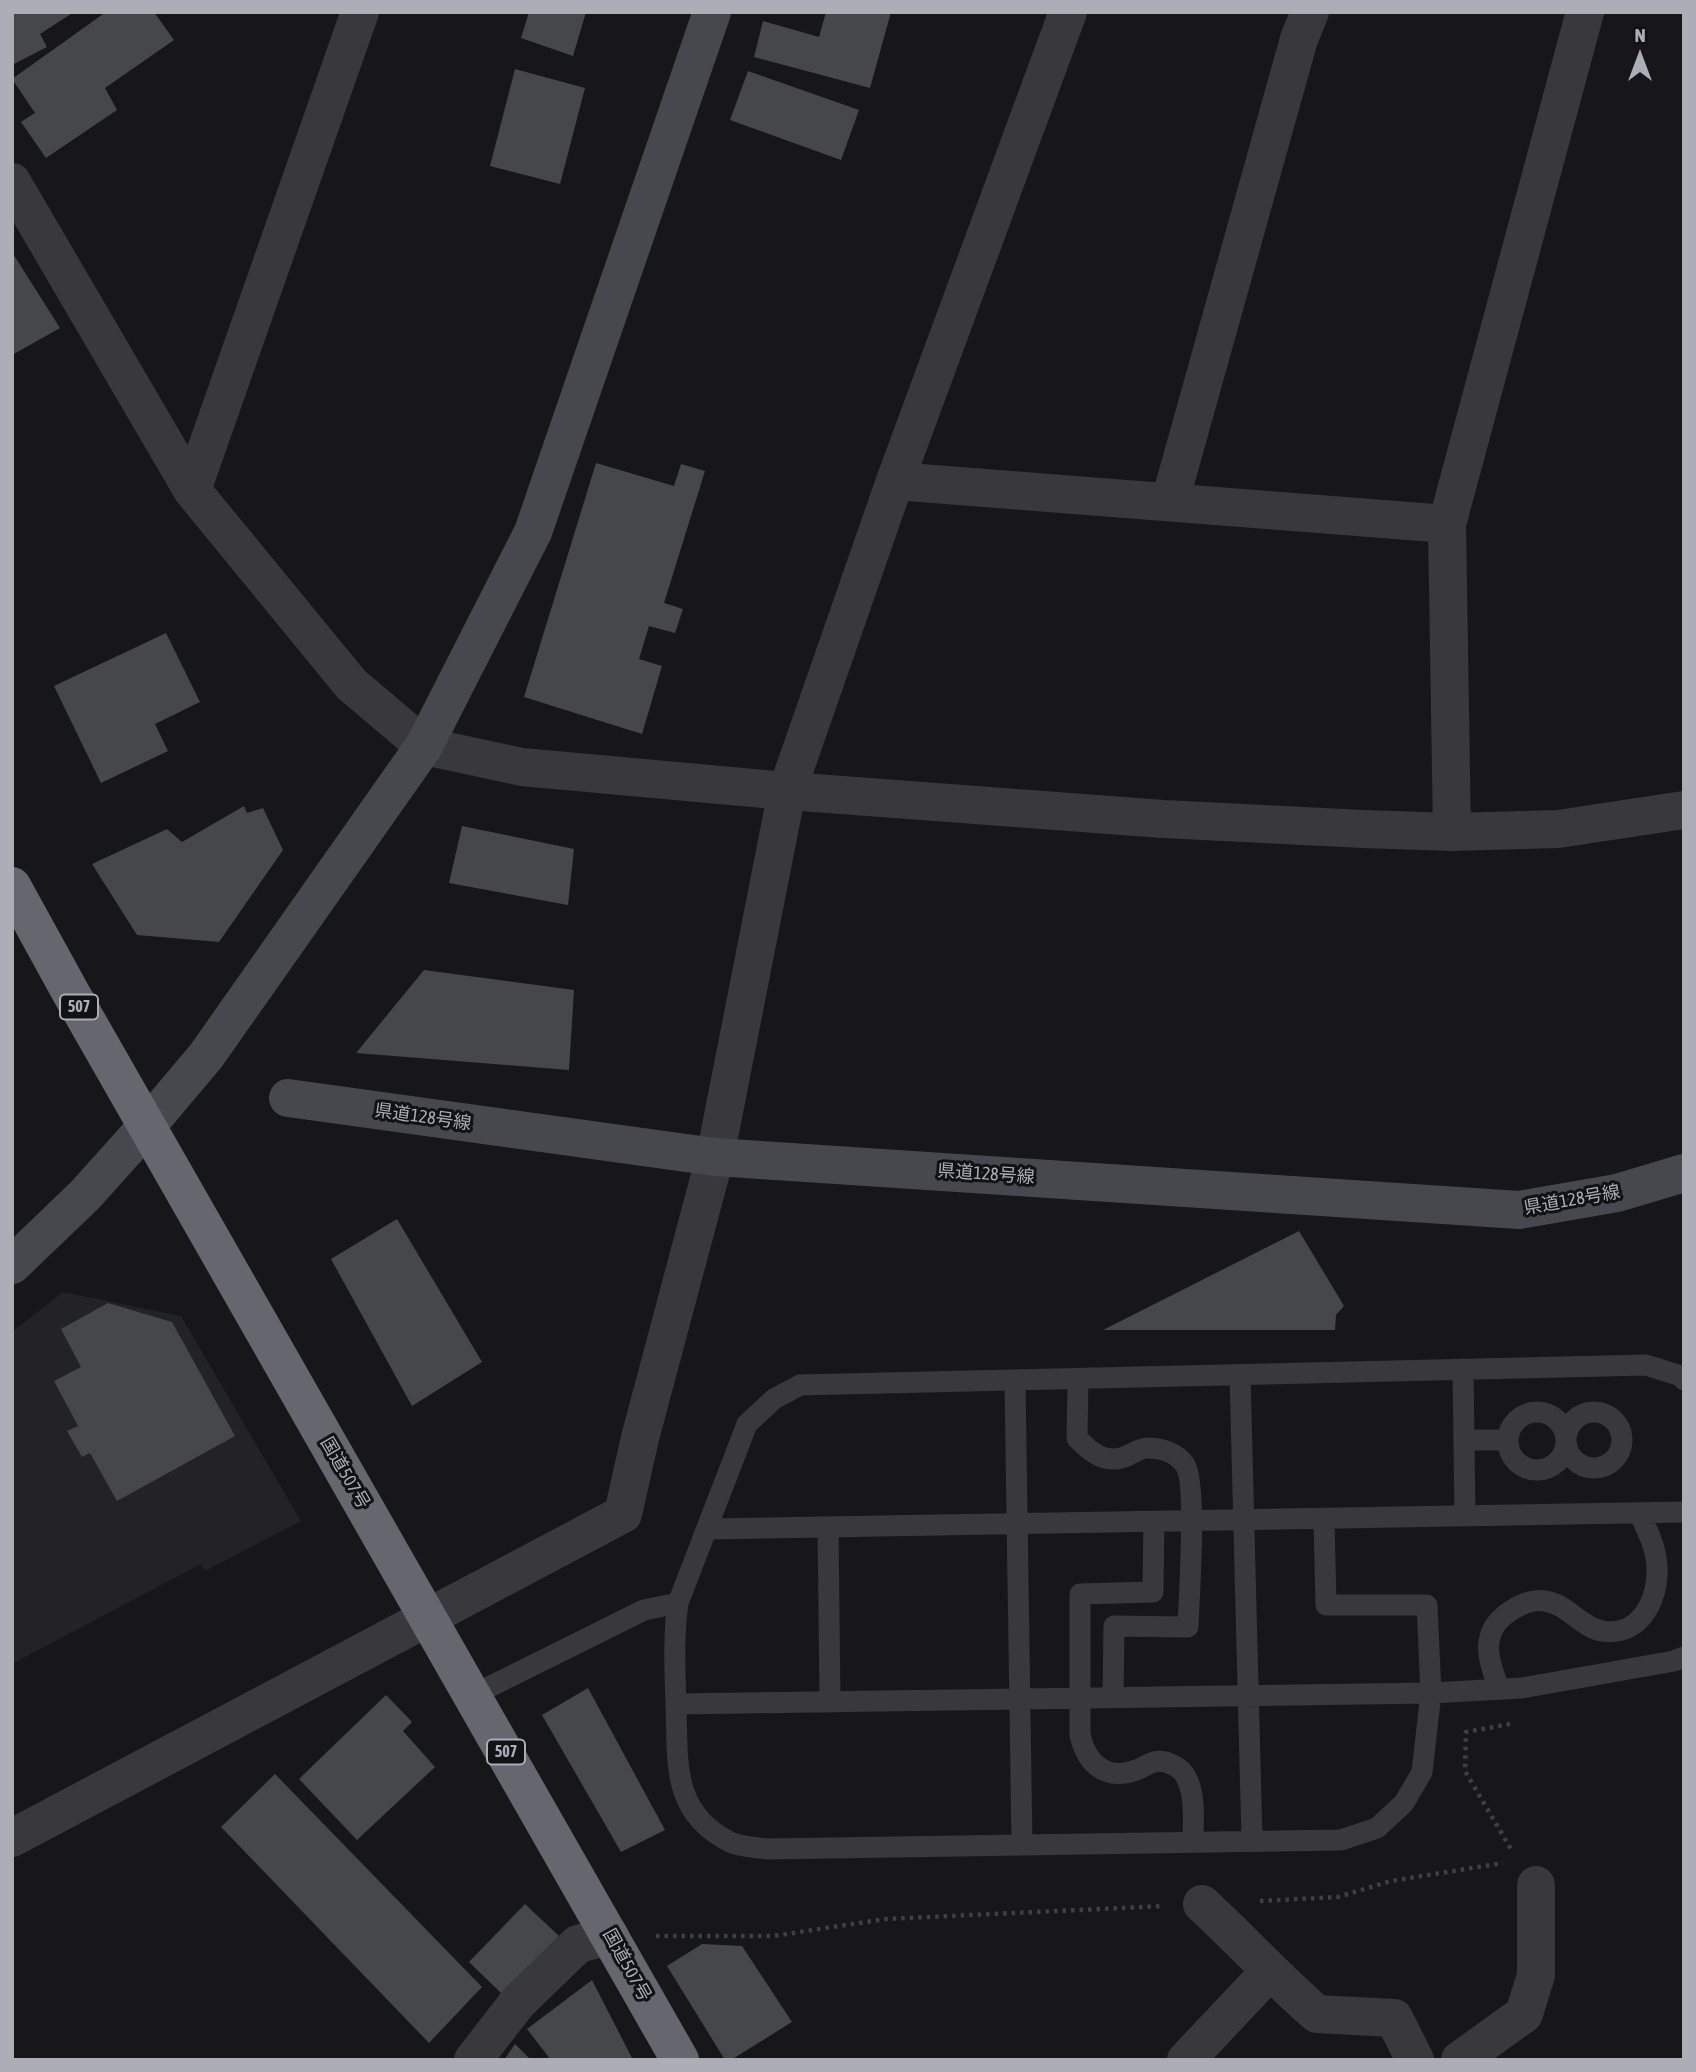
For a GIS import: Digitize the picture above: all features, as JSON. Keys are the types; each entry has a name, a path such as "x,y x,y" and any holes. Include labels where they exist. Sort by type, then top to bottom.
{"highway":[{"name":"国道507号","path":"12,886 680,2060"}],"street":[{"path":"192,490 360,12"},
{"path":"12,1265 85,1195 148,1126 222,1035 424,746 533,533 712,12"},
{"path":"12,1838 623,1514 640,1438 715,1157 787,791 895,481 1068,12"},
{"path":"1170,501 1299,39 1310,12"},
{"path":"1452,832 1447,524 1585,12"},
{"path":"12,182 192,490 351,684 424,746 522,767 787,791 1163,819 1452,832 1558,829 1684,810"},
{"path":"895,481 1447,524"},
{"name":"県道128号線","path":"288,1098 715,1157 1519,1210 1617,1193 1684,1173"},
{"path":"1460,2060 1524,2014 1536,1975 1536,1885"},
{"path":"1202,1904 1317,2014 1394,2018 1415,2060"},
{"path":"473,2060 518,2002 578,1944 610,1936"},
{"path":"1186,2060 1270,1971"}],"lane":[{"path":"1324,1519 1326,1605 1427,1605 1431,1693 1422,1772 1404,1804 1377,1828 1341,1840 767,1849 731,1843 704,1825 685,1798 678,1769 674,1634 678,1603 747,1424 774,1399 800,1385 1646,1365 1684,1380"},
{"path":"1463,1369 1465,1516"},
{"path":"1240,1375 1252,1840"},
{"path":"1077,1379 1077,1438 1094,1455 1117,1460 1145,1448 1172,1452 1187,1467 1192,1521 1188,1627 1114,1626 1113,1698"},
{"path":"1015,1381 1022,1845"},
{"path":"1538,1412 1555,1418 1565,1433 1566,1442 1564,1452 1558,1460 1541,1470 1522,1465 1514,1459 1508,1440 1513,1423 1528,1413 1538,1412"},
{"path":"1465,1440 1508,1440"},
{"path":"708,1529 1684,1512"},
{"path":"1499,1689 1490,1663 1490,1637 1503,1617 1522,1605 1545,1601 1599,1631 1618,1633 1638,1622 1652,1603 1657,1580 1657,1560 1639,1513"},
{"path":"1154,1521 1153,1592 1080,1594 1080,1735 1084,1753 1099,1769 1117,1774 1137,1770 1154,1762 1172,1764 1185,1774 1192,1796 1193,1841"},
{"path":"828,1527 830,1702"},
{"path":"473,1695 644,1609 678,1603"},
{"path":"676,1704 1431,1693 1522,1688 1684,1657"}],"shaded area":[{"path":"63,1292 181,1316 301,1521 205,1571 201,1564 12,1664 12,1332"}],"building":[{"path":"12,12 74,12 40,34 47,47 12,65"},
{"path":"106,12 154,12 174,40 105,88 117,110 46,158 21,122 35,113 12,79"},
{"path":"529,12 586,12 573,56 521,38"},
{"path":"826,12 891,12 870,88 754,57 763,21 819,37"},
{"path":"515,69 585,88 560,184 490,166"},
{"path":"748,71 859,110 841,160 730,120"},
{"path":"12,252 60,328 12,355"},
{"path":"596,463 674,486 681,464 705,471 664,603 683,609 675,633 649,626 639,659 662,666 642,734 524,697"},
{"path":"166,633 200,702 155,724 168,751 101,783 54,686"},
{"path":"244,806 247,813 263,808 283,850 219,942 137,935 92,864 167,829 182,842"},
{"path":"462,826 574,849 568,905 449,883"},
{"path":"424,970 574,990 569,1070 356,1053"},
{"path":"397,1219 482,1362 412,1406 331,1259"},
{"path":"1299,1231 1344,1306 1336,1315 1335,1330 1103,1330"},
{"path":"108,1303 172,1322 235,1436 117,1501 90,1453 82,1457 67,1431 78,1426 54,1381 81,1367 61,1329"},
{"path":"588,1688 665,1830 621,1852 542,1715"},
{"path":"386,1695 412,1722 403,1731 435,1767 357,1840 299,1779"},
{"path":"275,1774 482,1987 429,2043 221,1827"},
{"path":"525,1904 559,1936 502,1994 469,1962"},
{"path":"702,1944 742,1946 792,2022 731,2060 725,2060 667,1966"},
{"path":"592,1980 633,2060 551,2060 527,2029"},
{"path":"515,2044 531,2060 504,2060"}]}
